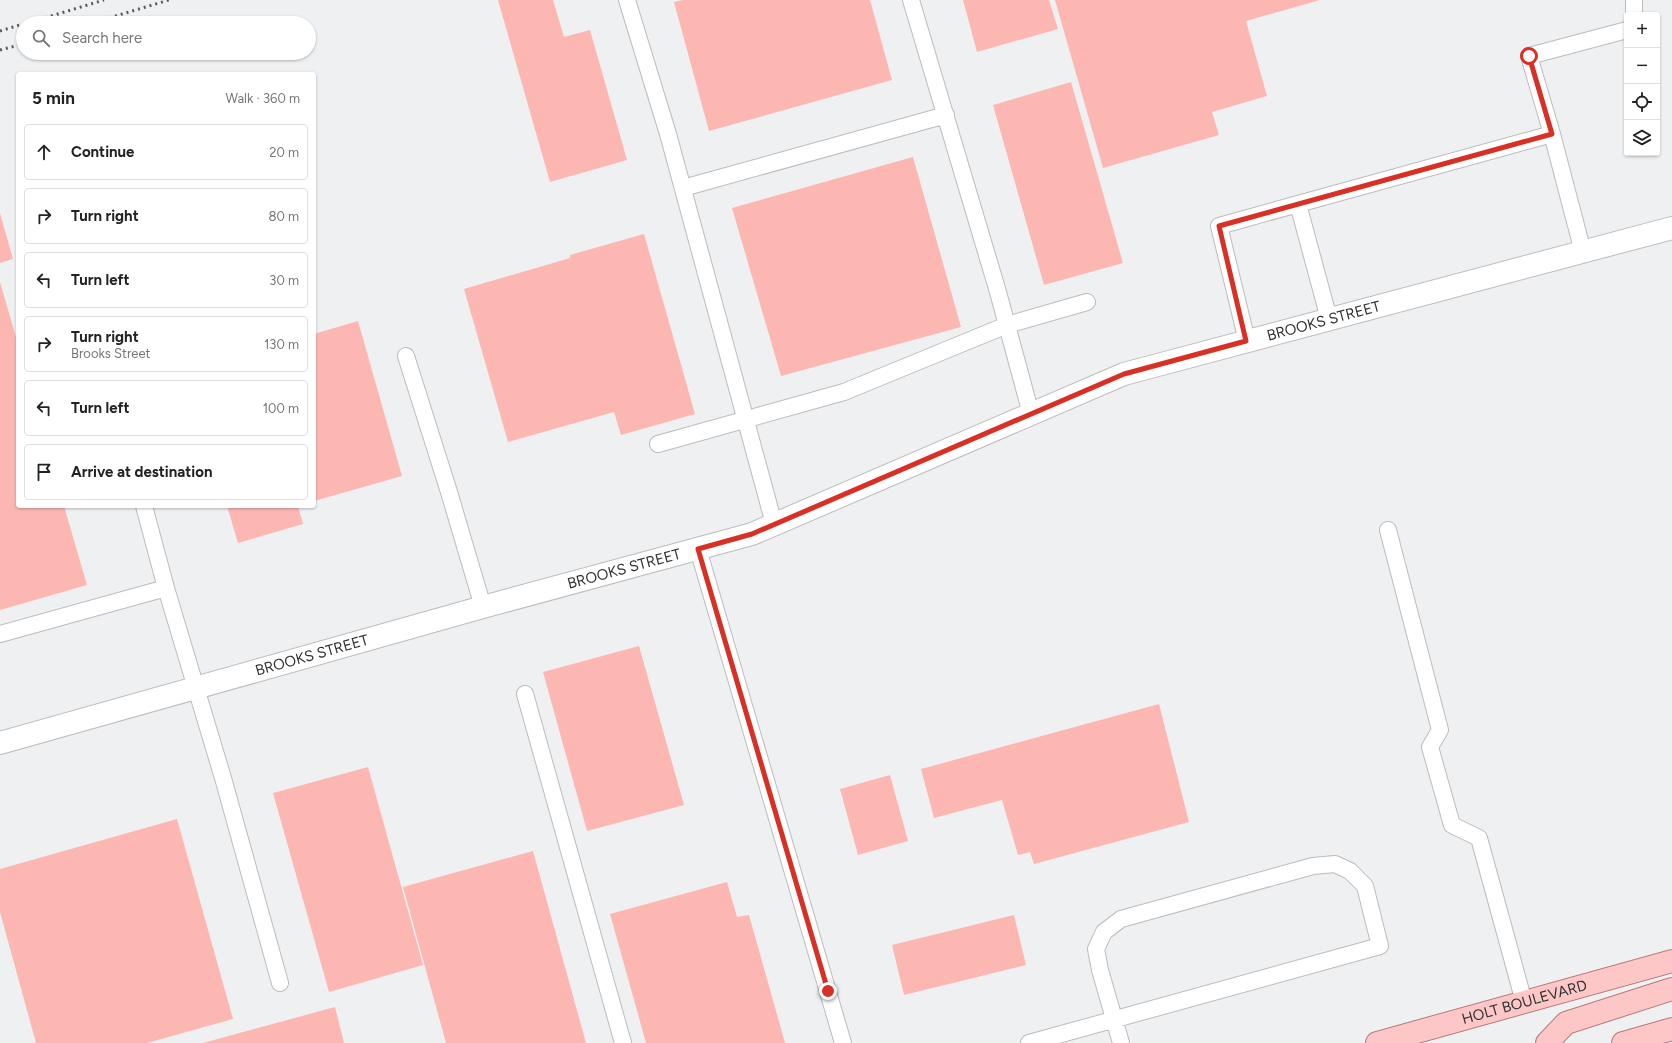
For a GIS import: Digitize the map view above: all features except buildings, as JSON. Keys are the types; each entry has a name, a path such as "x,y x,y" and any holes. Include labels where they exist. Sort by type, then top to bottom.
{"main road":[{"name":"HOLT BOULEVARD","path":"1377,1043 1672,961"},
{"path":"1547,1043 1566,1023 1672,989"},
{"path":"1623,1043 1672,1029"}],"street":[{"name":"BROOKS STREET","path":"0,743 483,607 752,534 1124,374 1672,228"}],"lane":[{"path":"627,0 683,188 774,524"},
{"path":"911,0 1007,325 1031,414"},
{"path":"1634,0 1634,12"},
{"path":"1583,252 1552,134 1529,56 1624,31"},
{"path":"683,188 946,115"},
{"path":"1246,341 1219,226 1552,134"},
{"path":"1298,204 1329,319"},
{"path":"658,444 844,392 1007,325 1087,302"},
{"path":"406,356 450,492 483,607"},
{"path":"145,508 195,688 223,778 280,983"},
{"path":"1388,530 1440,730 1430,747 1452,825 1479,838 1524,1002"},
{"path":"698,549 843,1043"},
{"path":"0,634 166,588"},
{"path":"525,694 623,1043"},
{"path":"1029,1043 1114,1019 1380,946 1365,886 1350,871 1335,864 1313,866 1121,919 1104,932 1096,949 1100,970 1114,1019 1121,1043"}],"railway":[{"path":"51,16 104,0"},
{"path":"115,16 169,0"},
{"path":"0,31 16,26"},
{"path":"0,50 16,46"}],"route":[{"path":"828,991 698,549 752,534 1124,374 1246,341 1219,226 1552,134 1529,56"}]}
